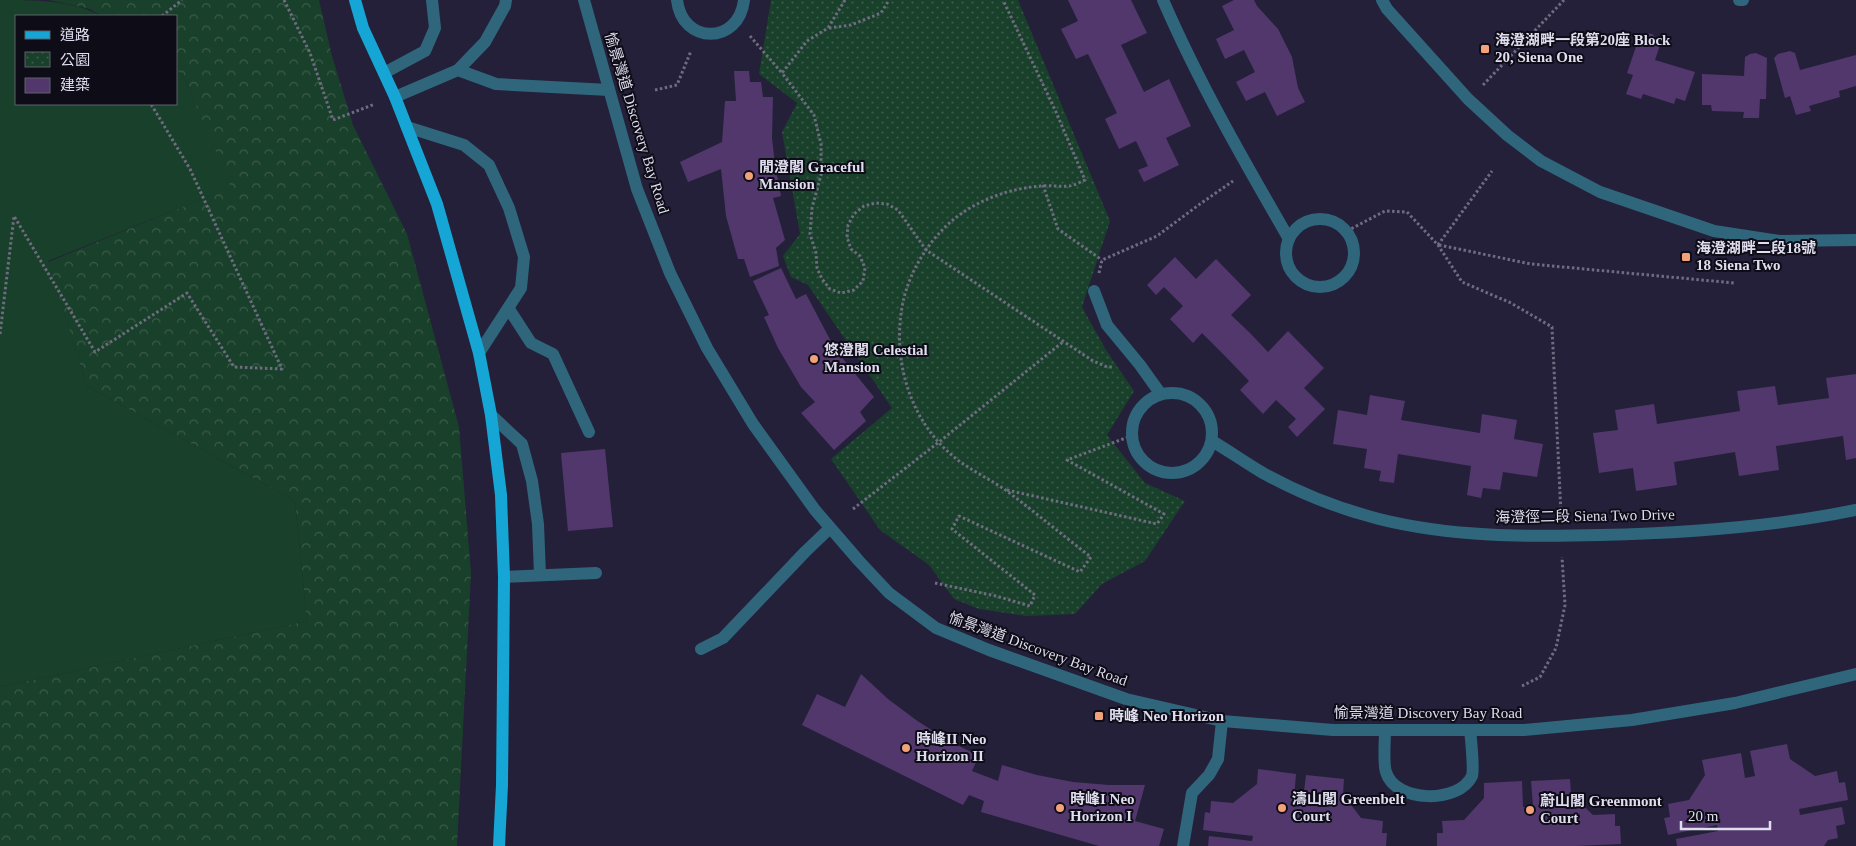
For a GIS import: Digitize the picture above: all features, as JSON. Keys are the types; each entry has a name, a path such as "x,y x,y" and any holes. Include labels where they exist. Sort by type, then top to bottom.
{"main road":[{"path":"355,0 363,28 395,97 437,204 479,353 491,416 501,495 504,576 502,785 499,846"}],"street":[{"path":"384,73 425,51 435,28 432,0"},
{"path":"395,97 458,70 485,42 506,0"},
{"name":"愉景灣道 Discovery Bay Road","path":"584,0 637,189 670,273 707,348 753,424 830,528 889,593 936,628 988,650 1126,699 1222,721 1314,729 1524,730 1632,720 1735,703 1856,674"},
{"path":"678,0 678,8 682,19 699,32 710,34 720,33 730,28 737,21 743,10 744,0"},
{"path":"1163,0 1218,114 1289,239"},
{"path":"1382,0 1387,9 1468,99 1507,135 1541,161 1600,192 1714,231 1780,241 1856,240"},
{"path":"458,70 496,84 608,90"},
{"path":"407,127 464,145 489,165 509,208 524,257 521,288 479,353"},
{"path":"1315,219 1327,219 1347,231 1354,247 1353,263 1348,274 1340,281 1325,287 1308,286 1291,272 1287,262 1286,250 1294,230 1304,223 1315,219"},
{"path":"1094,291 1107,325 1135,358 1160,393"},
{"path":"509,309 531,343 553,354 589,432"},
{"path":"1174,392 1188,395 1199,402 1208,414 1212,427 1212,441 1207,453 1193,467 1176,473 1163,473 1151,468 1141,460 1134,448 1131,436 1133,422 1138,409 1160,393 1174,392"},
{"path":"491,416 522,444 532,481 538,524 540,575"},
{"name":"海澄徑二段 Siena Two Drive","path":"1212,441 1264,473 1320,500 1379,519 1439,530 1500,535 1659,534 1756,525 1856,510"},
{"path":"701,649 723,638 804,552 830,528"},
{"path":"504,576 596,573"},
{"path":"1183,846 1192,793 1209,775 1218,758 1222,721"},
{"path":"1385,730 1386,773 1398,790 1422,796 1443,795 1461,789 1472,774 1470,730"}],"path":[{"path":"163,15 182,0"},
{"path":"284,0 310,53 333,120 395,97"},
{"path":"828,28 845,0"},
{"path":"782,73 807,41 828,28 851,25 881,13 889,0"},
{"path":"934,583 996,596 1030,606 1035,595 952,528 959,516 1080,572 1091,557 1004,490 959,460 939,442 923,421 910,398 902,372 899,346 899,319 905,293 915,268 926,250 947,225 968,209 992,197 1017,189 1043,185 1069,186 1086,180 1003,0"},
{"path":"1468,99 1564,0"},
{"path":"737,21 782,73 814,115 821,144 821,175 812,208 810,234 816,253 817,268 822,279 830,289 842,293 854,290 863,281 865,268 860,256 851,249 847,237 848,225 854,214 864,206 875,203 887,204 898,210 926,250 1093,361 1107,367 1122,367 1135,358"},
{"path":"655,90 677,85 699,32"},
{"path":"0,334 14,216 94,352 188,293 234,367 282,369 190,169 152,105"},
{"path":"1438,245 1492,171"},
{"path":"1102,260 1157,236 1228,183 1252,175"},
{"path":"1043,185 1058,229 1102,260"},
{"path":"1347,231 1385,211 1407,212 1438,245 1462,282 1511,303 1552,327 1565,605 1556,648 1540,677 1522,686"},
{"path":"1438,245 1531,264 1734,284"},
{"path":"1094,291 1102,260"},
{"path":"853,509 1064,340"},
{"path":"1004,490 1157,524 1164,514 1067,460 1131,436"}],"green space":[{"path":"0,0 39,1 78,7 99,15 15,15 15,105 178,105 178,71 183,75 232,187 48,261 87,386 295,501 307,621 0,687"},
{"path":"49,0 319,0 332,56 353,125 407,234 459,427 471,573 457,846 0,846 0,687 307,621 295,501 87,386 48,262 231,187 183,75 178,71 178,15 99,15 90,9"},
{"path":"771,0 1018,0 1110,221 1082,307 1106,350 1134,391 1107,435 1145,483 1185,501 1145,561 1102,584 1075,614 1026,616 979,609 954,599 929,565 880,530 831,459 892,408 808,285 791,277 783,256 800,234 782,132 797,103 759,74"}],"building":[{"path":"1068,0 1131,0 1147,33 1121,45 1144,92 1169,79 1191,126 1166,138 1179,165 1144,182 1138,170 1148,166 1136,141 1119,149 1105,119 1117,113 1088,54 1076,59 1061,29 1078,21"},
{"path":"1234,0 1254,0 1257,6 1278,29 1292,57 1298,88 1305,102 1277,116 1265,92 1246,101 1236,82 1255,72 1244,50 1225,59 1216,39 1234,30 1222,6"},
{"path":"1652,34 1661,42 1655,60 1695,72 1685,101 1676,98 1674,104 1643,94 1641,99 1626,94 1633,75 1627,73 1640,35"},
{"path":"1790,51 1795,53 1800,70 1856,55 1856,86 1839,91 1840,97 1809,106 1811,111 1796,115 1790,96 1785,98 1774,58 1778,54"},
{"path":"1756,53 1767,58 1766,99 1760,99 1759,118 1743,118 1744,112 1712,111 1711,105 1702,105 1702,74 1744,76 1745,57"},
{"name":"閒澄閣 Graceful Mansion","path":"734,71 749,71 750,82 761,82 763,97 773,97 772,138 781,196 773,198 785,240 776,248 779,266 750,277 744,259 738,259 726,216 721,169 688,182 680,162 722,142 725,101 736,101"},
{"path":"1175,257 1196,279 1216,259 1251,295 1231,315 1268,352 1288,331 1324,368 1304,388 1325,409 1297,437 1288,427 1296,419 1276,400 1263,414 1240,390 1249,381 1226,357 1202,333 1193,343 1170,319 1183,306 1164,287 1156,295 1147,285"},
{"name":"悠澄閣 Celestial Mansion","path":"781,268 796,299 806,294 835,349 874,397 860,412 866,421 834,450 801,413 815,402 801,387 778,348 764,317 769,315 753,281"},
{"path":"1856,374 1856,458 1846,460 1843,436 1776,446 1779,470 1739,476 1735,452 1674,462 1677,485 1636,491 1633,468 1599,473 1593,433 1618,430 1615,410 1654,404 1657,424 1740,411 1737,391 1775,386 1778,405 1829,398 1826,378"},
{"path":"1370,395 1405,401 1401,420 1480,433 1482,414 1517,420 1514,439 1543,444 1537,477 1503,472 1500,490 1483,488 1481,498 1467,495 1471,466 1398,454 1394,483 1379,481 1381,471 1364,468 1367,449 1333,444 1338,410 1367,415"},
{"path":"605,449 613,527 568,531 561,453"},
{"path":"861,674 888,699 916,720 947,740 979,756 972,771 998,781 1002,765 1037,775 1073,782 1145,785 1135,821 1164,829 1159,846 1099,846 981,812 984,801 969,795 963,805 802,725 817,694 845,707"},
{"path":"1787,744 1790,759 1815,776 1837,771 1839,783 1845,782 1848,800 1799,809 1800,815 1842,807 1845,824 1836,826 1838,838 1828,840 1824,846 1677,846 1676,839 1718,831 1717,825 1668,835 1664,818 1670,817 1668,804 1689,800 1705,775 1702,760 1741,753 1745,778 1755,776 1750,751"},
{"name":"濤山閣 Greenbelt Court","path":"1258,769 1296,774 1294,799 1303,800 1306,775 1344,779 1343,794 1361,818 1383,821 1382,833 1387,833 1386,846 1208,846 1209,836 1252,841 1253,836 1203,830 1205,812 1210,813 1211,801 1233,803 1257,784"},
{"name":"蔚山閣 Greenmont Court","path":"1570,779 1571,794 1593,815 1615,814 1615,826 1620,826 1621,844 1576,846 1437,846 1437,833 1443,833 1442,821 1464,820 1484,798 1484,783 1522,781 1523,807 1533,806 1531,781"}],"place":[{"name":"海澄湖畔一段第20座 Block 20, Siena One","path":"1485,49"},
{"name":"閒澄閣 Graceful Mansion","path":"749,176"},
{"name":"海澄湖畔二段18號 18 Siena Two","path":"1686,257"},
{"name":"悠澄閣 Celestial Mansion","path":"814,359"},
{"name":"時峰 Neo Horizon","path":"1099,716"},
{"name":"時峰II Neo Horizon II","path":"906,748"},
{"name":"時峰I Neo Horizon I","path":"1060,808"},
{"name":"濤山閣 Greenbelt Court","path":"1282,808"},
{"name":"蔚山閣 Greenmont Court","path":"1530,810"}]}
